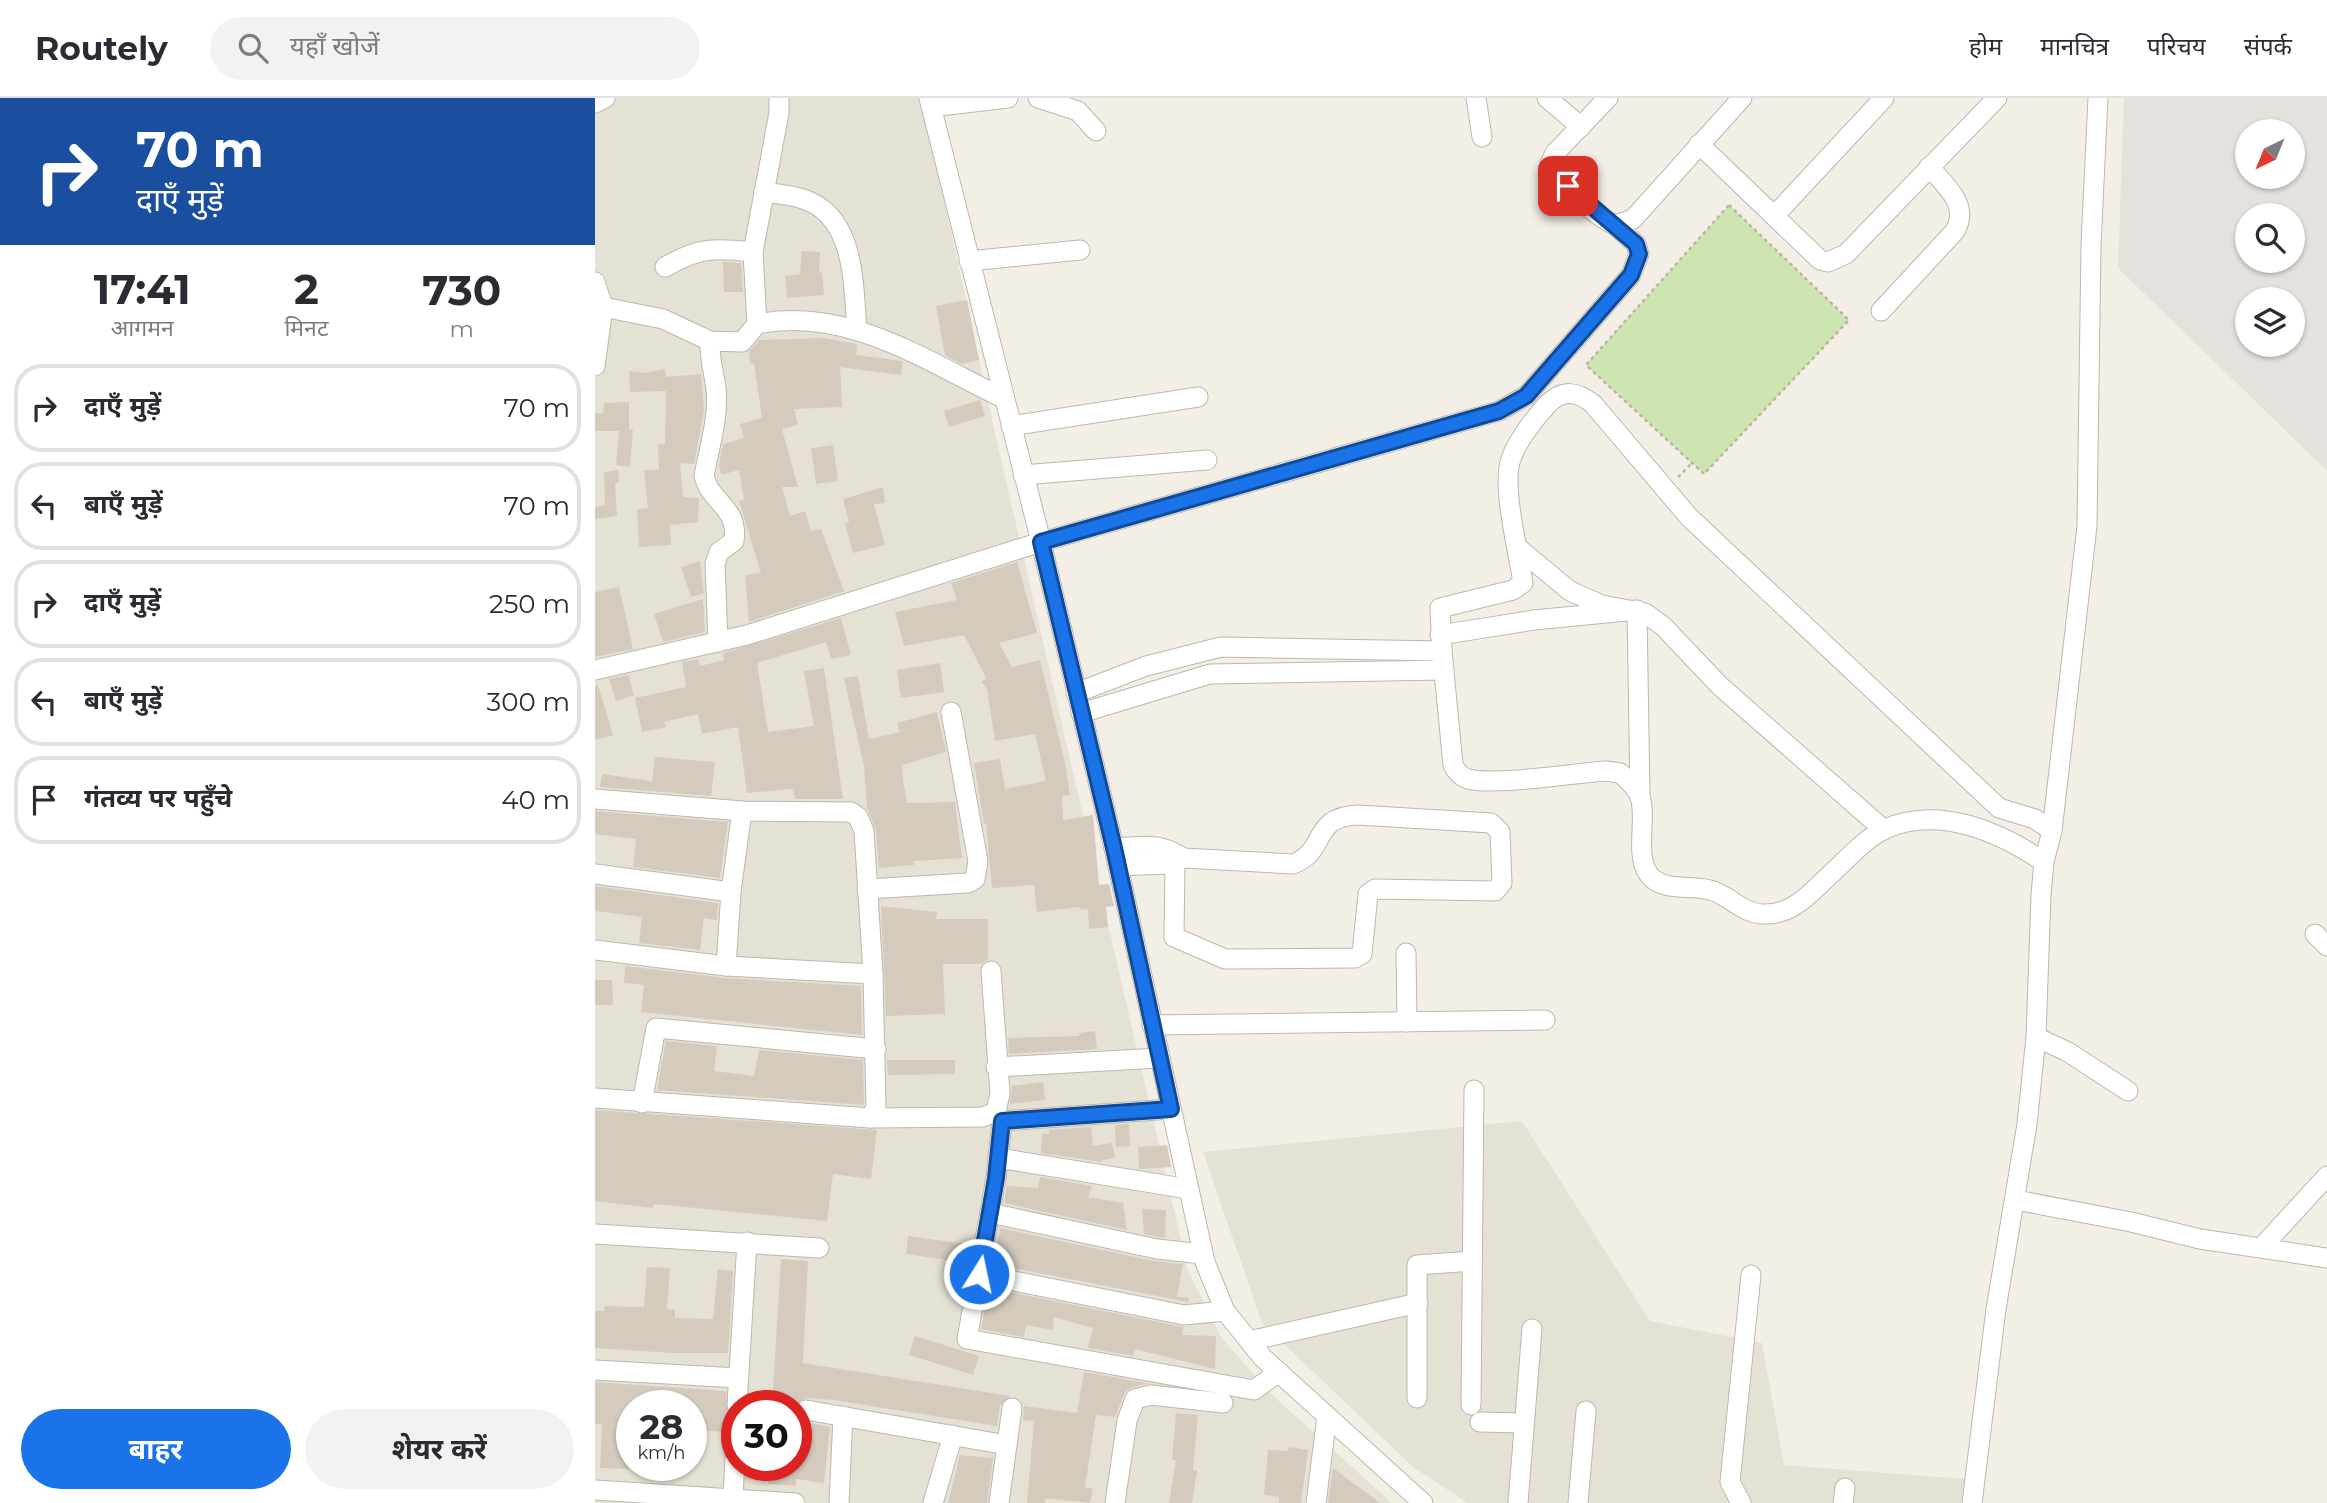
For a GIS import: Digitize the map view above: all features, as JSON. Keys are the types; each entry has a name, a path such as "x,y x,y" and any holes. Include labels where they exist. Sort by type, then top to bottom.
{"street":[{"path":"595,103 605,98"},
{"path":"603,307 663,319 710,341 742,342 757,324 753,252 779,98"},
{"path":"1008,98 930,103 1041,542 1116,857 1203,1254 1225,1311 1249,1341 1279,1372 1423,1503"},
{"path":"1038,98 1078,111 1096,131"},
{"path":"1476,98 1482,137"},
{"path":"1548,98 1581,127"},
{"path":"595,670 718,642 1041,542 1499,411 1526,396 1631,275 1639,254 1636,244 1595,212 1554,173 1550,164 1555,153 1608,98"},
{"path":"1615,226 1633,219 1742,98"},
{"path":"1774,216 1884,98"},
{"path":"1699,144 1820,260 1838,260 1997,98"},
{"path":"1972,1503 1996,1309 2016,1200 2036,1037 2044,862 2053,831 2087,526 2091,245 2098,98"},
{"path":"1881,311 1961,222 1958,202 1929,167"},
{"path":"764,192 804,200 818,207 839,230 850,259 857,329"},
{"path":"665,267 696,251 710,248 753,252"},
{"path":"969,261 1080,250"},
{"path":"595,282 603,307 595,366"},
{"path":"757,324 816,321 857,329 1003,398"},
{"path":"710,341 709,361 716,390 716,415 704,476 706,485 731,514 736,527 734,541 719,552 715,564 718,642"},
{"path":"1640,798 1620,773 1606,771 1470,780 1459,775 1453,765 1440,608 1513,590 1523,583 1508,478 1510,460 1538,415 1554,397 1566,393 1581,394 1593,404 1689,517 1999,808 2035,819 2053,831"},
{"path":"1011,426 1198,397"},
{"path":"1023,475 1207,460"},
{"path":"1517,547 1570,591 1602,605 1637,610 1663,626 1720,686 1884,830"},
{"path":"1637,610 1640,798 1644,862 1651,878 1663,885 1711,890 1746,911 1763,915 1800,904 1831,873 1884,830 1905,822 1925,821 1977,826 2011,839 2044,862"},
{"path":"1081,713 1210,674 1332,672 1442,652 1534,620 1637,610"},
{"path":"1076,693 1146,666 1221,647 1442,652"},
{"path":"1332,649 1332,672"},
{"path":"1208,650 1210,674"},
{"path":"1122,675 1132,698"},
{"path":"867,889 968,883 975,879 978,861 951,712"},
{"path":"595,799 742,811 851,812 858,817 864,831 876,1049 876,1108 870,1118"},
{"path":"726,966 731,892 742,811"},
{"path":"1116,857 1159,846 1167,847 1179,860 1293,864 1304,860 1326,825 1341,816 1491,823 1500,832 1502,883 1495,891 1375,889 1367,894 1362,954 1355,958 1225,959 1174,937 1179,860"},
{"path":"595,874 731,892"},
{"path":"595,950 726,966 873,974"},
{"path":"1406,953 1407,1022"},
{"path":"595,1098 870,1118 983,1117 996,1112 1000,1093 991,971"},
{"path":"1151,1025 1545,1020"},
{"path":"642,1103 656,1028 876,1049"},
{"path":"2036,1037 2068,1052 2128,1091"},
{"path":"996,1067 1159,1058"},
{"path":"1473,1090 1475,1414 1524,1423"},
{"path":"1171,1109 1002,1121 990,1213 967,1339 1254,1390 1279,1372"},
{"path":"998,1158 1189,1189"},
{"path":"2261,1248 2327,1176"},
{"path":"2016,1200 2131,1222 2200,1239 2327,1258"},
{"path":"990,1213 1157,1249 1203,1254"},
{"path":"595,1234 819,1248"},
{"path":"738,1390 747,1242"},
{"path":"1417,1398 1417,1265 1472,1261"},
{"path":"979,1274 1184,1315 1225,1311"},
{"path":"1741,1503 1730,1482 1751,1275"},
{"path":"1249,1341 1418,1303"},
{"path":"1518,1503 1532,1329"},
{"path":"595,1370 739,1378"},
{"path":"1115,1503 1127,1421 1135,1399 1151,1395 1223,1403"},
{"path":"999,1503 1012,1408"},
{"path":"1578,1503 1587,1410"},
{"path":"812,1411 1007,1445"},
{"path":"839,1503 843,1416"},
{"path":"1316,1503 1328,1416"},
{"path":"933,1503 953,1435"},
{"path":"733,1499 734,1481"},
{"path":"595,1490 618,1497 795,1503"}],"path":[{"path":"1729,205 1849,320 1704,474 1586,365 1729,205"}],"shaded area":[{"path":"595,98 922,98 994,429 1188,1271 1221,1337 1270,1393 1392,1503 595,1503"},
{"path":"2124,98 2327,98 2327,471 2118,268"},
{"path":"1522,1121 1650,1321 1762,1343 1784,1465 1977,1480 1979,1503 1468,1503 1413,1467 1262,1323 1203,1152"}],"green space":[{"path":"1729,205 1849,320 1704,474 1586,365"}],"building":[{"path":"802,251 820,252 819,273 822,272 824,295 787,298 785,276 800,274"},
{"path":"723,262 741,263 743,292 724,292"},
{"path":"967,300 979,360 962,364 945,355 936,306"},
{"path":"823,338 857,344 856,355 903,361 901,375 840,367 842,407 794,409 798,425 782,429 798,487 782,487 790,516 805,511 811,531 821,529 844,591 749,622 745,575 761,573 739,501 744,500 739,470 721,475 719,465 723,444 744,438 740,424 762,418 754,363 750,364 749,352 759,340"},
{"path":"665,369 666,377 701,374 704,410 694,464 680,463 683,497 699,498 698,522 670,525 671,545 639,547 637,509 648,508 644,470 659,470 658,444 665,444 666,391 630,392 629,371 645,373"},
{"path":"980,400 985,416 949,427 944,411"},
{"path":"629,402 629,430 633,430 630,467 616,465 619,431 595,431 595,413 603,413 604,403"},
{"path":"833,445 838,481 816,484 811,448"},
{"path":"618,470 619,483 615,483 617,516 595,519 595,507 605,505 604,472"},
{"path":"883,487 885,503 874,504 885,545 853,553 845,523 849,522 843,499"},
{"path":"700,561 704,593 691,597 681,567"},
{"path":"1017,562 1037,633 999,643 1012,667 1040,660 1070,795 1062,796 1063,820 1093,815 1099,885 1109,884 1114,906 1106,907 1108,927 1089,929 1088,909 1081,910 1080,907 1037,912 1034,885 992,888 986,824 974,763 1000,759 1005,789 1046,781 1035,734 995,741 987,689 981,682 986,678 964,635 904,646 895,612 957,600 951,583"},
{"path":"619,587 633,649 595,657 595,592"},
{"path":"703,599 705,632 663,642 654,614"},
{"path":"841,618 851,655 831,659 826,642 757,663 768,732 814,726 804,671 824,668 843,799 795,799 793,789 747,793 738,727 702,734 698,714 664,722 666,727 642,732 635,698 686,687 682,662 698,659 700,666 724,660 723,653"},
{"path":"940,663 944,692 901,698 897,670"},
{"path":"628,675 634,695 616,701 609,679"},
{"path":"858,676 869,739 900,732 897,723 937,712 946,752 902,765 907,803 955,802 962,858 914,861 914,865 879,868 876,830 867,808 864,766 844,678"},
{"path":"598,685 613,735 595,740 595,686"},
{"path":"655,757 715,762 711,796 600,787 602,774 652,781"},
{"path":"595,811 728,822 720,878 633,867 636,839 595,834"},
{"path":"595,886 718,903 717,920 704,918 700,950 639,943 642,917 595,911"},
{"path":"881,906 937,912 936,919 988,919 988,959 981,964 943,964 945,1014 886,1016"},
{"path":"625,966 725,978 861,986 862,1035 641,1012 644,985 624,983"},
{"path":"595,980 612,980 613,1005 595,1005"},
{"path":"1095,1031 1097,1049 1009,1054 1008,1038 1080,1036 1079,1033"},
{"path":"666,1041 717,1046 714,1071 754,1076 759,1050 863,1060 864,1105 657,1090"},
{"path":"887,1060 955,1060 955,1074 888,1075"},
{"path":"1043,1082 1045,1100 1010,1104 1012,1086"},
{"path":"595,1110 877,1130 871,1179 833,1174 827,1221 595,1201"},
{"path":"1129,1124 1130,1146 1116,1147 1115,1125"},
{"path":"1091,1127 1093,1146 1112,1143 1115,1158 1102,1162 1041,1153 1042,1133 1049,1134 1049,1130"},
{"path":"1167,1145 1171,1167 1139,1169 1138,1147"},
{"path":"1040,1177 1092,1186 1088,1197 1123,1203 1127,1230 1004,1203 1007,1186 1038,1188"},
{"path":"1142,1209 1166,1210 1165,1238 1144,1234"},
{"path":"1000,1228 1154,1261 1183,1264 1177,1297 1189,1298 1188,1302 993,1264"},
{"path":"908,1236 966,1244 963,1262 906,1254"},
{"path":"781,1259 808,1261 803,1363 1010,1396 1000,1406 997,1426 812,1398 812,1390 773,1390"},
{"path":"647,1267 670,1268 667,1309 675,1310 675,1318 713,1319 718,1269 733,1271 728,1353 672,1353 595,1348 595,1311 604,1311 605,1306 644,1307"},
{"path":"989,1288 1183,1327 1182,1335 1216,1336 1215,1369 1135,1349 1133,1356 1088,1348 1093,1328 1054,1317 1053,1330 1026,1325 1024,1337 981,1329"},
{"path":"915,1336 979,1356 973,1375 909,1355"},
{"path":"1084,1372 1147,1383 1126,1390 1115,1417 1096,1415 1085,1487 1093,1489 1090,1503 1046,1498 1045,1503 1027,1503 1034,1421 1023,1420 1024,1406 1077,1413"},
{"path":"595,1382 721,1391 721,1432 707,1431 707,1390 616,1390 616,1468 600,1468 602,1424 595,1424"},
{"path":"1176,1413 1198,1415 1193,1470 1197,1471 1192,1503 1169,1503 1176,1460 1172,1460"},
{"path":"812,1424 830,1427 824,1483 810,1481"},
{"path":"1289,1447 1308,1450 1301,1503 1279,1503 1279,1497 1264,1495 1268,1450 1288,1451"},
{"path":"960,1455 993,1458 987,1503 948,1503"},
{"path":"1333,1468 1380,1503 1328,1503"},
{"path":"768,1481 796,1481 796,1486 768,1484"}],"route":[{"path":"979,1274 996,1178 1002,1121 1171,1109 1114,848 1041,542 1499,411 1526,396 1631,275 1639,254 1636,244 1595,212 1568,186"}]}
